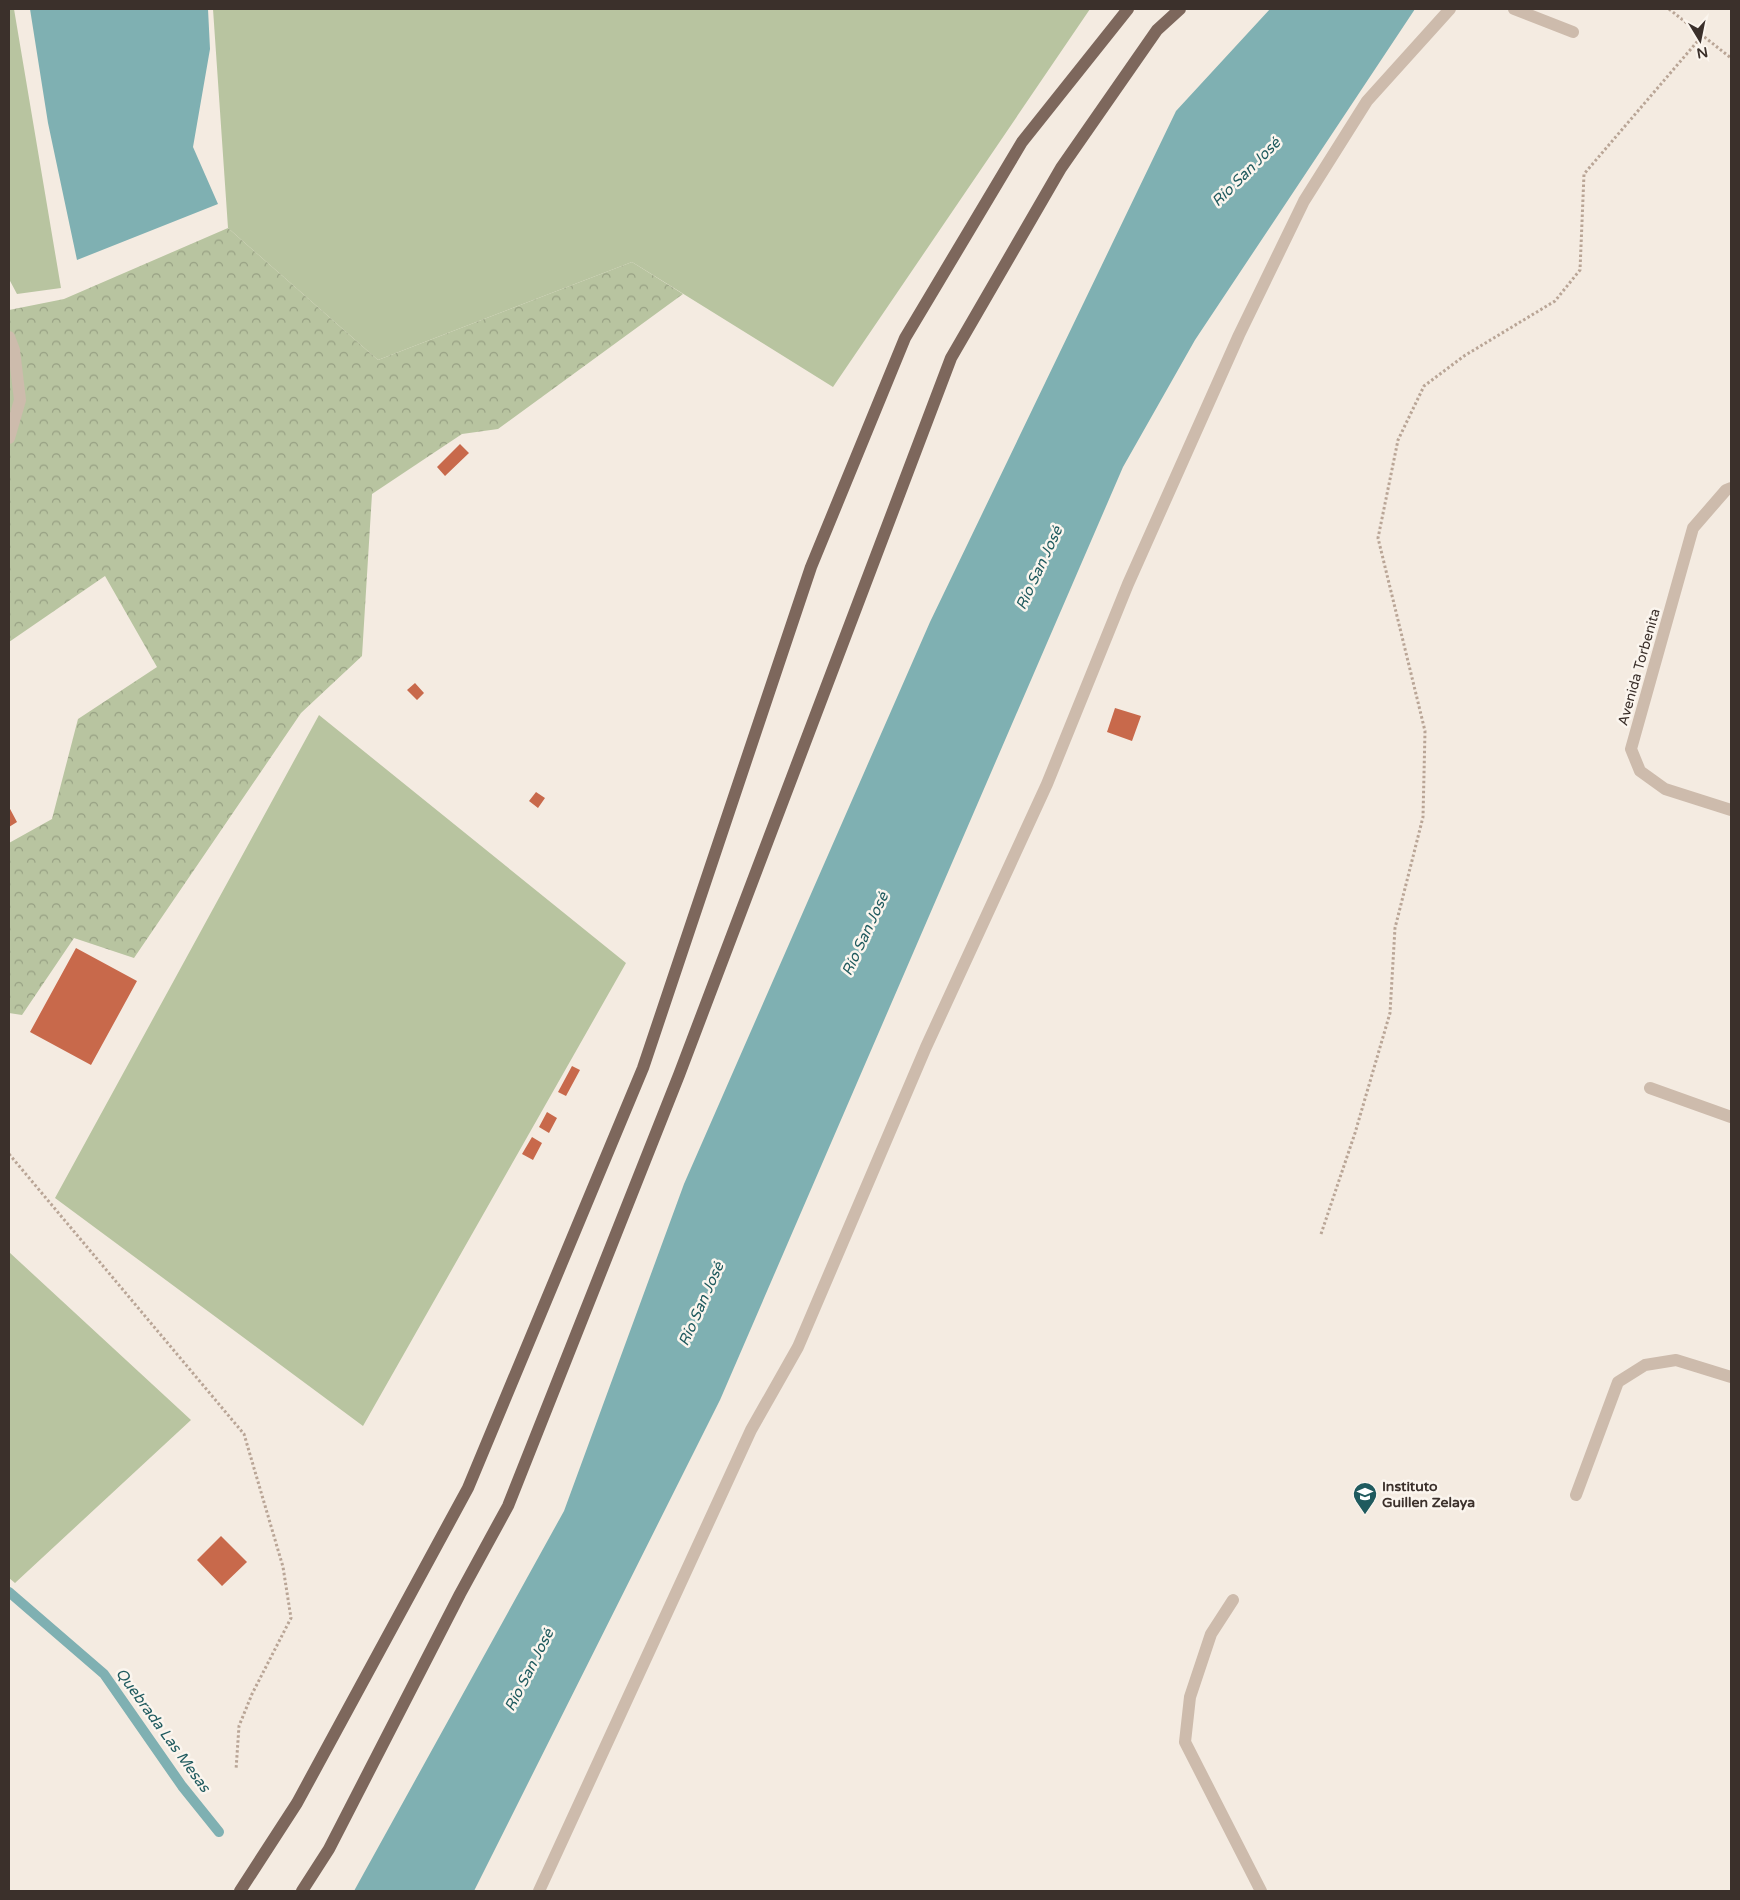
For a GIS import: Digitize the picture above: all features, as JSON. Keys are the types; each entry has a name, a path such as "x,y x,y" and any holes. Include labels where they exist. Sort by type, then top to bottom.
{"main road":[{"path":"240,1891 297,1803 468,1488 643,1068 811,567 904,338 1022,142 1128,9"},
{"path":"302,1891 329,1849 460,1594 508,1506 682,1066 951,358 1061,168 1157,30 1180,9"}],"street":[{"path":"539,1891 751,1430 798,1348 926,1047 1047,784 1132,575 1239,335 1304,201 1367,101 1450,9"},
{"path":"1514,9 1573,32"},
{"path":"9,337 14,350 20,400 9,438"},
{"name":"Avenida Torbenita","path":"1731,488 1726,490 1693,528 1631,749 1640,771 1665,789 1731,810"},
{"path":"1650,1088 1731,1116"},
{"path":"1576,1495 1618,1382 1645,1365 1676,1360 1731,1376"},
{"path":"1233,1600 1211,1634 1196,1678 1190,1696 1185,1742 1261,1891"}],"path":[{"path":"1669,9 1731,58"},
{"path":"1321,1234 1356,1133 1390,1013 1396,928 1423,817 1425,731 1378,538 1398,440 1424,386 1464,356 1555,301 1580,270 1584,174 1702,36"},
{"path":"9,1154 244,1434 283,1567 291,1618 252,1694 239,1726 236,1770"}],"green space":[{"path":"9,9 14,9 61,288 17,294 9,279"},
{"path":"213,9 1090,9 833,387 632,262 378,360 228,228"},
{"path":"228,228 378,360 632,262 683,294 498,429 462,434 372,494 362,656 301,713 134,958 74,938 22,1015 9,1013 9,843 52,819 78,719 157,667 105,576 9,642 9,310 64,299"},
{"path":"319,715 626,963 363,1426 55,1198"},
{"path":"9,1252 191,1420 15,1583 9,1578"}],"water":[{"path":"30,9 208,9 210,49 193,147 218,204 77,260 48,123"},
{"name":"Río San José","path":"1270,9 1415,9 1195,340 1123,467 720,1400 474,1891 354,1891 564,1511 684,1184 930,622 1176,111"}],"building":[{"path":"460,444 469,453 445,476 437,467"},
{"path":"415,683 424,693 417,700 407,690"},
{"path":"1115,708 1141,716 1132,741 1107,732"},
{"path":"536,792 545,798 538,808 529,801"},
{"path":"9,807 17,822 9,827"},
{"path":"76,948 137,981 91,1065 30,1032"},
{"path":"572,1066 580,1070 566,1096 558,1092"},
{"path":"547,1112 557,1118 549,1133 539,1127"},
{"path":"532,1137 542,1143 533,1160 522,1154"},
{"path":"221,1536 247,1562 222,1586 197,1560"}],"waterway":[{"name":"Quebrada Las Mesas","path":"9,1592 104,1674 182,1786 219,1832"}],"place":[{"name":"Instituto Guillen Zelaya","path":"1365,1515"}]}
